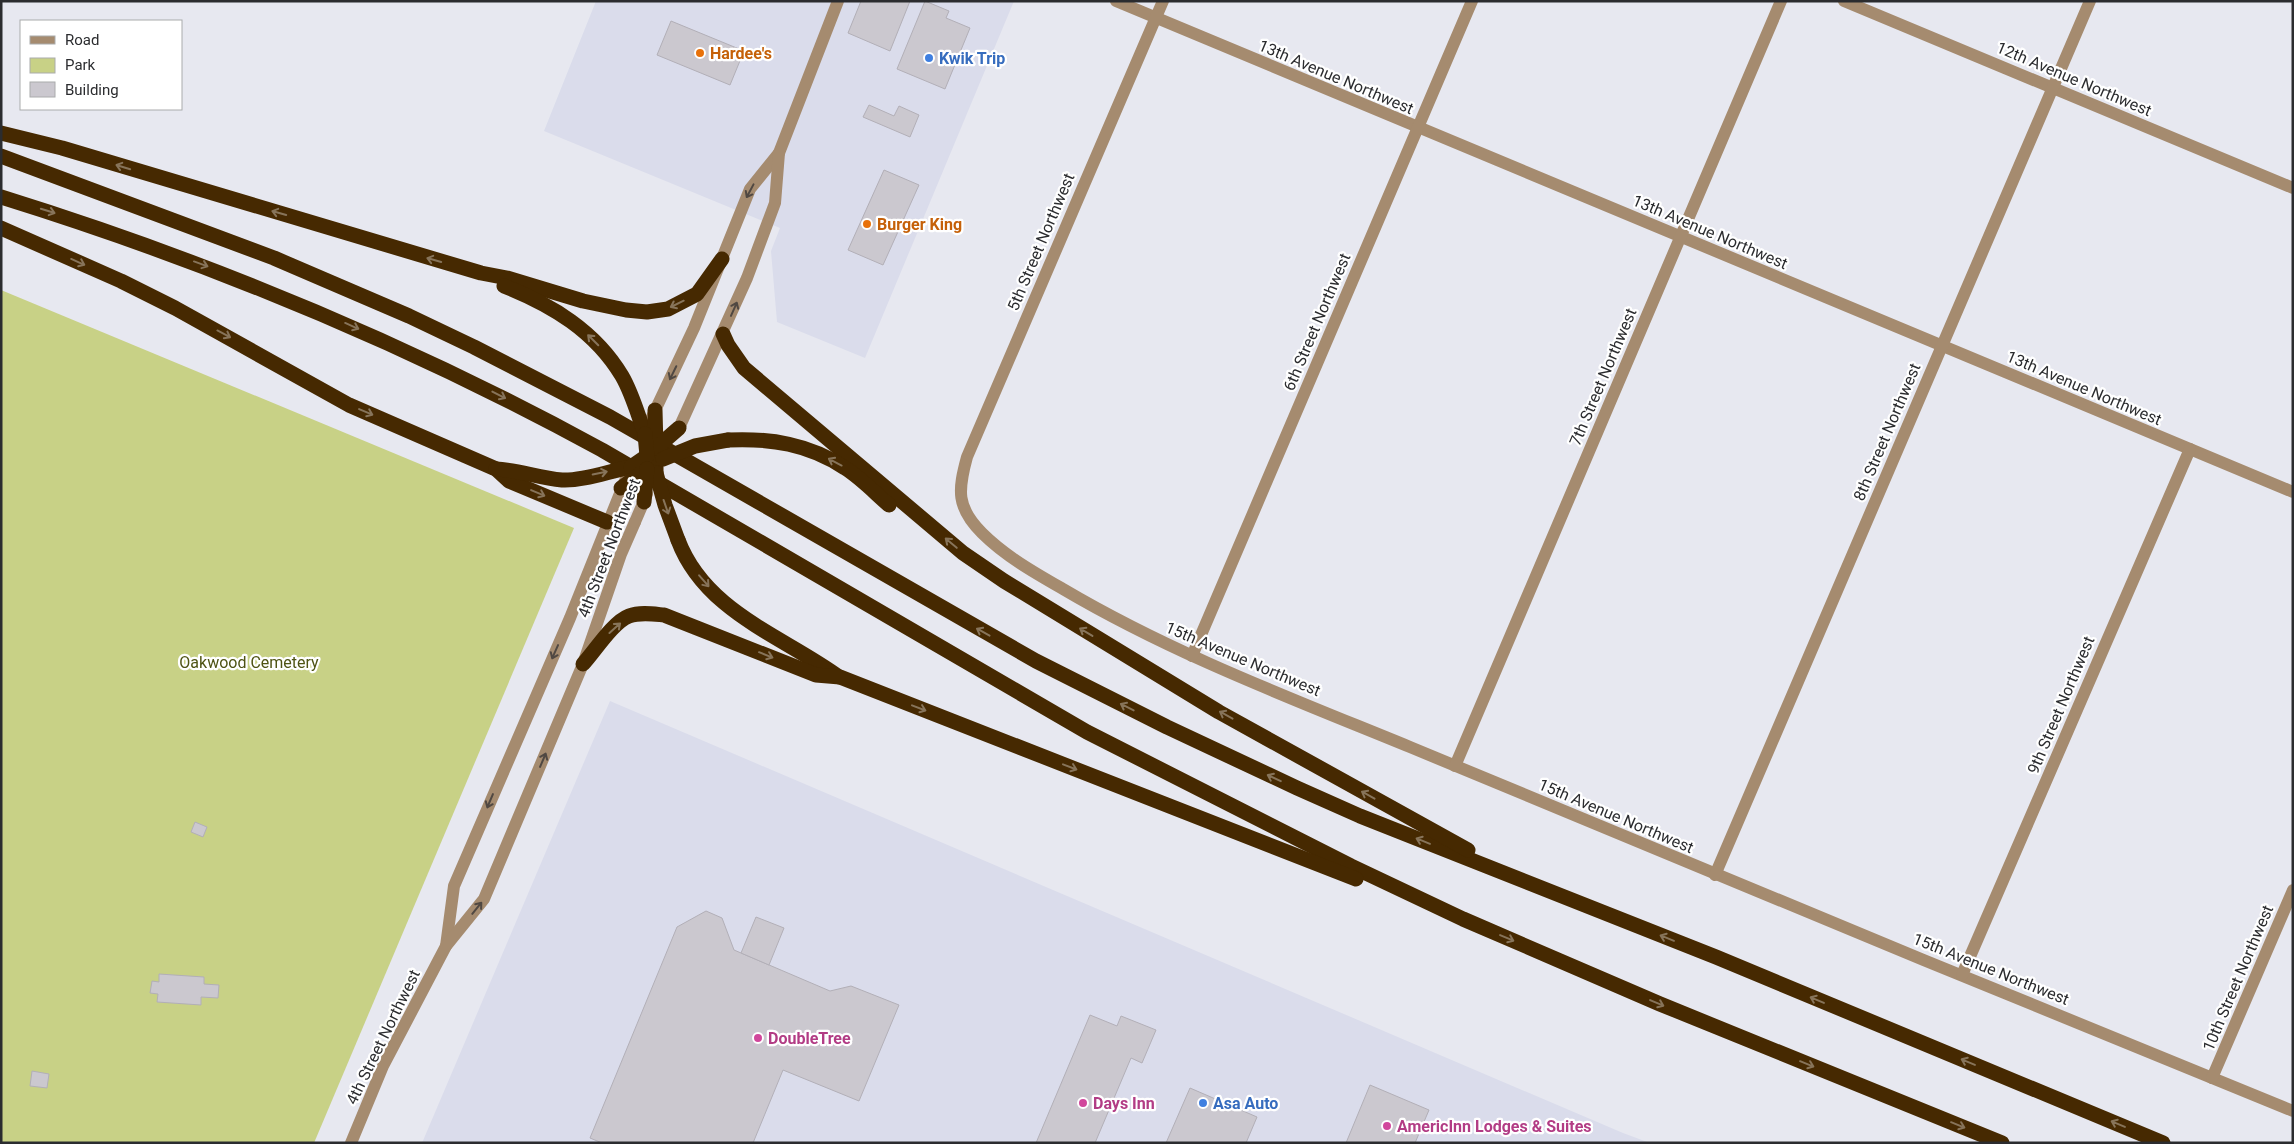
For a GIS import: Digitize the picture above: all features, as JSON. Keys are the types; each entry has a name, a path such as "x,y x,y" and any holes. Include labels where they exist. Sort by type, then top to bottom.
{"highway":[{"path":"1,133 62,148 481,273 507,278 583,301 626,310 647,312 668,309 697,294 722,259"},
{"path":"1,156 274,258 409,316 610,417 972,626 1106,697 1296,788 1716,957 2163,1143"},
{"path":"1,197 150,245 223,272 353,327 489,390 619,460 1087,732 1333,857 1463,919 1660,1004 2002,1143"},
{"path":"1,228 175,308 349,405 496,469 509,481 610,516"},
{"path":"481,273 500,285 556,310 570,319 607,354 623,378 654,461 664,505 692,568 724,602 762,631 820,663 840,677 1253,840 1463,919"},
{"path":"723,334 728,345 744,368 963,553 1059,616 1219,712 1534,885"},
{"path":"644,502 654,461 656,410"},
{"path":"622,488 654,461 679,428"},
{"path":"496,469 512,470 539,477 569,480 654,461 695,446 728,440 761,439 779,441 809,449 846,468 894,509 919,516"},
{"path":"583,664 610,631 628,617 646,614 664,615 816,675 840,677"}],"street":[{"name":"4th Street Northwest","path":"679,428 748,278 775,203 780,153 838,1"},
{"name":"13th Avenue Northwest","path":"1116,1 1418,129 2293,492"},
{"name":"5th Street Northwest","path":"960,499 967,457 1162,1"},
{"name":"6th Street Northwest","path":"1192,656 1472,1"},
{"name":"7th Street Northwest","path":"1455,766 1781,1"},
{"name":"12th Avenue Northwest","path":"1844,1 2293,188"},
{"name":"8th Street Northwest","path":"1715,875 2090,1"},
{"name":"4th Street Northwest","path":"446,946 454,886 570,618 645,434 694,328 750,189 780,153"},
{"name":"9th Street Northwest","path":"1962,975 2190,449"},
{"name":"15th Avenue Northwest","path":"960,499 966,515 982,533 1005,552 1092,606 1192,656 1715,875 2293,1111"},
{"name":"4th Street Northwest","path":"351,1143 383,1066 446,946 484,899 583,664 621,554 644,502"},
{"name":"10th Street Northwest","path":"2212,1078 2293,890"}],"shaded area":[{"path":"596,1 1014,1 865,358 777,322 771,251 780,228 544,131"},
{"path":"610,701 1623,1133 1650,1143 422,1143"}],"green space":[{"name":"Oakwood Cemetery","path":"1,290 574,528 314,1143 1,1143"}],"building":[{"path":"861,1 910,1 890,51 848,33"},
{"path":"925,1 949,11 946,18 970,28 945,89 897,69"},
{"name":"Hardee's","path":"671,21 744,51 730,85 657,55"},
{"path":"869,105 894,116 899,106 919,115 910,137 863,117"},
{"path":"884,170 919,185 883,265 848,250"},
{"path":"195,822 207,827 203,837 191,832"},
{"name":"DoubleTree","path":"706,911 722,918 734,950 830,991 851,986 899,1005 859,1101 783,1070 753,1143 602,1143 590,1138 677,927"},
{"path":"756,917 784,928 769,965 741,953"},
{"path":"159,974 204,977 204,984 219,985 218,998 201,997 201,1005 157,1002 158,994 150,993 152,981 159,982"},
{"name":"Days Inn","path":"1090,1015 1117,1026 1121,1016 1156,1030 1142,1063 1131,1058 1095,1143 1036,1143"},
{"path":"32,1071 49,1074 47,1088 30,1086"},
{"name":"AmericInn Lodges & Suites","path":"1370,1085 1429,1110 1415,1143 1346,1143"},
{"name":"Asa Auto","path":"1190,1088 1257,1117 1246,1143 1166,1143"}],"place":[{"name":"Hardee's","path":"700,53"},
{"name":"Kwik Trip","path":"929,58"},
{"name":"Burger King","path":"867,224"},
{"name":"DoubleTree","path":"758,1038"},
{"name":"Days Inn","path":"1083,1103"},
{"name":"Asa Auto","path":"1203,1103"},
{"name":"AmericInn Lodges & Suites","path":"1387,1126"}]}
